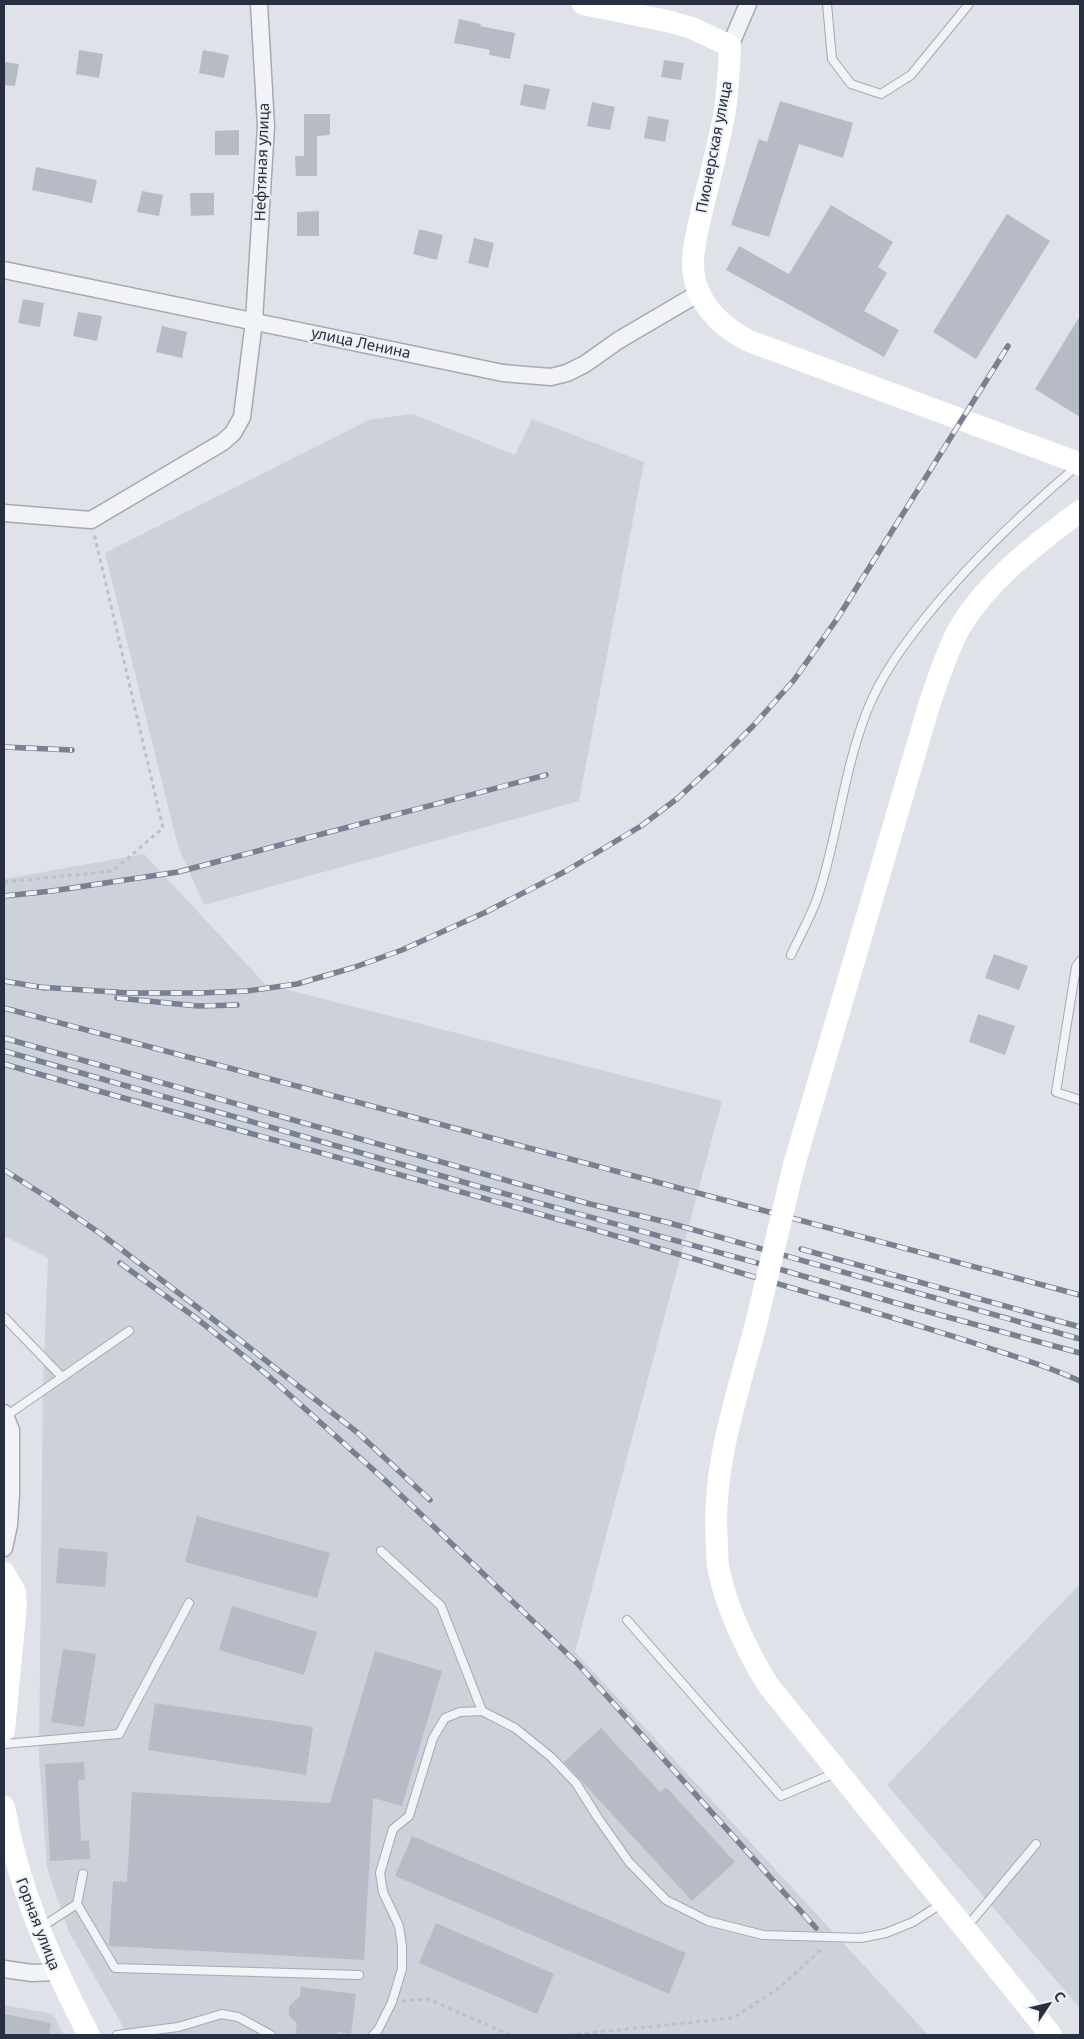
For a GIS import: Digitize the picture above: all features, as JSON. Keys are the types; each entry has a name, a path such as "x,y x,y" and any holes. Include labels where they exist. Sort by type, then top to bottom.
{"street":[{"name":"Нефтяная улица","path":"91,520 223,442 233,432 242,417 254,320 266,126 259,4"},
{"path":"583,4 692,28 730,46"},
{"name":"Пионерская улица","path":"699,293 693,262 696,237 728,93 730,46 748,4"},
{"name":"улица Ленина","path":"4,270 254,320 503,373 551,377 567,373 585,364 626,335 699,293"},
{"path":"699,293 720,322 731,332 749,342 1078,463"},
{"path":"1051,2035 836,1772 768,1685 749,1655 736,1625 718,1568 715,1526 716,1490 724,1445 755,1328 794,1166 930,702 944,662 968,615 1001,574 1080,510"},
{"path":"4,512 91,520"},
{"path":"4,1548 9,1526 11,1493 11,1430 5,1414"},
{"path":"4,1573 15,1592 16,1605 4,1730"},
{"name":"Горная улица","path":"4,1807 16,1864 39,1929 56,1972 89,2035"},
{"path":"4,1969 32,1973 56,1972"}],"lane":[{"path":"827,4 832,59 851,84 881,94 911,75 969,4"},
{"path":"791,955 818,894 867,712 886,673 908,640 960,576 1078,463"},
{"path":"1080,962 1076,967 1056,1092 1080,1100"},
{"path":"4,1317 62,1377"},
{"path":"5,1414 129,1331"},
{"path":"381,1551 441,1606 482,1711"},
{"path":"4,1744 119,1734 188,1603"},
{"path":"627,1620 781,1796 836,1772"},
{"path":"373,2035 378,2030 392,2002 402,1969 402,1946 399,1926 383,1892 380,1873 393,1829 409,1816 433,1738 445,1718 460,1712 482,1711 515,1728 551,1756 576,1783 629,1862 666,1900 708,1921 763,1935 861,1938 886,1933 913,1922 943,1903"},
{"path":"965,1930 1036,1844"},
{"path":"83,1874 77,1904 115,1968 359,1976"},
{"path":"39,1929 77,1904"},
{"path":"117,2035 178,2027 222,2014 238,2017 271,2035"}],"path":[{"path":"4,882 113,871 163,828 91,520"},
{"path":"569,2035 734,2018 779,1988 834,1937"},
{"path":"392,2002 428,1999 510,2035"}],"shaded area":[{"path":"412,414 515,455 532,419 644,462 579,801 204,905 178,846 105,553 369,420"},
{"path":"144,854 265,984 722,1101 575,1652 928,2035 128,2035 69,1932 47,1868 39,1756 43,1385 48,1258 4,1236 4,879"},
{"path":"1080,1584 1080,2008 887,1785"},
{"path":"4,2005 53,2014 64,2035 4,2035"}],"building":[{"path":"459,19 481,24 480,26 515,33 510,59 489,55 490,50 454,43"},
{"path":"79,50 103,54 99,78 76,74"},
{"path":"203,50 229,55 224,78 199,73"},
{"path":"664,60 684,63 681,80 661,77"},
{"path":"4,62 19,64 15,86 4,85"},
{"path":"524,84 550,89 545,110 520,105"},
{"path":"780,101 853,123 843,158 799,144 769,237 731,225 759,139 767,142"},
{"path":"592,102 615,107 610,130 587,126"},
{"path":"304,114 330,114 330,135 317,136 317,176 296,176 295,156 304,156"},
{"path":"648,116 669,120 665,142 644,138"},
{"path":"239,130 239,155 215,155 215,131"},
{"path":"36,167 97,180 92,203 32,190"},
{"path":"142,191 163,195 159,216 137,212"},
{"path":"190,193 214,193 214,215 191,216"},
{"path":"831,205 893,242 878,267 887,273 864,311 899,330 884,357 726,270 739,246 789,274"},
{"path":"319,211 319,236 297,236 297,212"},
{"path":"1007,214 1050,241 976,359 933,332"},
{"path":"419,229 443,235 437,260 413,254"},
{"path":"474,238 494,243 488,268 468,263"},
{"path":"23,299 44,303 40,327 18,323"},
{"path":"78,312 102,316 97,341 73,336"},
{"path":"1080,316 1080,417 1035,389"},
{"path":"162,326 187,332 182,358 156,352"},
{"path":"994,954 1028,966 1019,990 985,978"},
{"path":"978,1014 1015,1026 1005,1055 969,1042"},
{"path":"197,1516 330,1553 317,1598 185,1562"},
{"path":"59,1548 108,1552 105,1587 56,1583"},
{"path":"232,1606 317,1632 304,1675 219,1650"},
{"path":"63,1649 96,1654 84,1727 51,1722"},
{"path":"375,1651 442,1671 402,1806 373,1798 364,1960 109,1946 113,1881 127,1882 132,1792 330,1803"},
{"path":"155,1703 313,1727 306,1775 148,1750"},
{"path":"601,1728 660,1792 666,1787 735,1862 692,1901 564,1762"},
{"path":"84,1762 85,1780 78,1780 81,1841 89,1840 90,1859 50,1861 45,1764"},
{"path":"412,1836 686,1953 669,1994 395,1876"},
{"path":"436,1923 554,1974 537,2014 419,1963"},
{"path":"301,1987 356,1994 351,2034 338,2032 337,2035 295,2035 297,2023 289,2016 289,2006 300,1996"},
{"path":"4,2014 51,2023 49,2035 4,2035"}],"railway":[{"path":"39,987 129,993 199,993 247,991 297,984 355,967 402,950 486,912 566,871 641,826 678,798 716,763 753,726 794,680 837,619 1008,346"},
{"path":"4,747 72,750"},
{"path":"4,896 52,891 178,872 546,775"},
{"path":"4,981 45,988"},
{"path":"117,998 198,1006 237,1005"},
{"path":"4,1008 1080,1295"},
{"path":"4,1038 590,1204 666,1222 1080,1339"},
{"path":"4,1051 477,1186 1080,1353"},
{"path":"4,1064 640,1243 944,1333 1041,1365 1080,1381"},
{"path":"4,1170 101,1234 218,1323 358,1433 430,1500"},
{"path":"801,1249 1080,1327"},
{"path":"120,1263 196,1318 265,1373 387,1482 577,1663 816,1928"}]}
